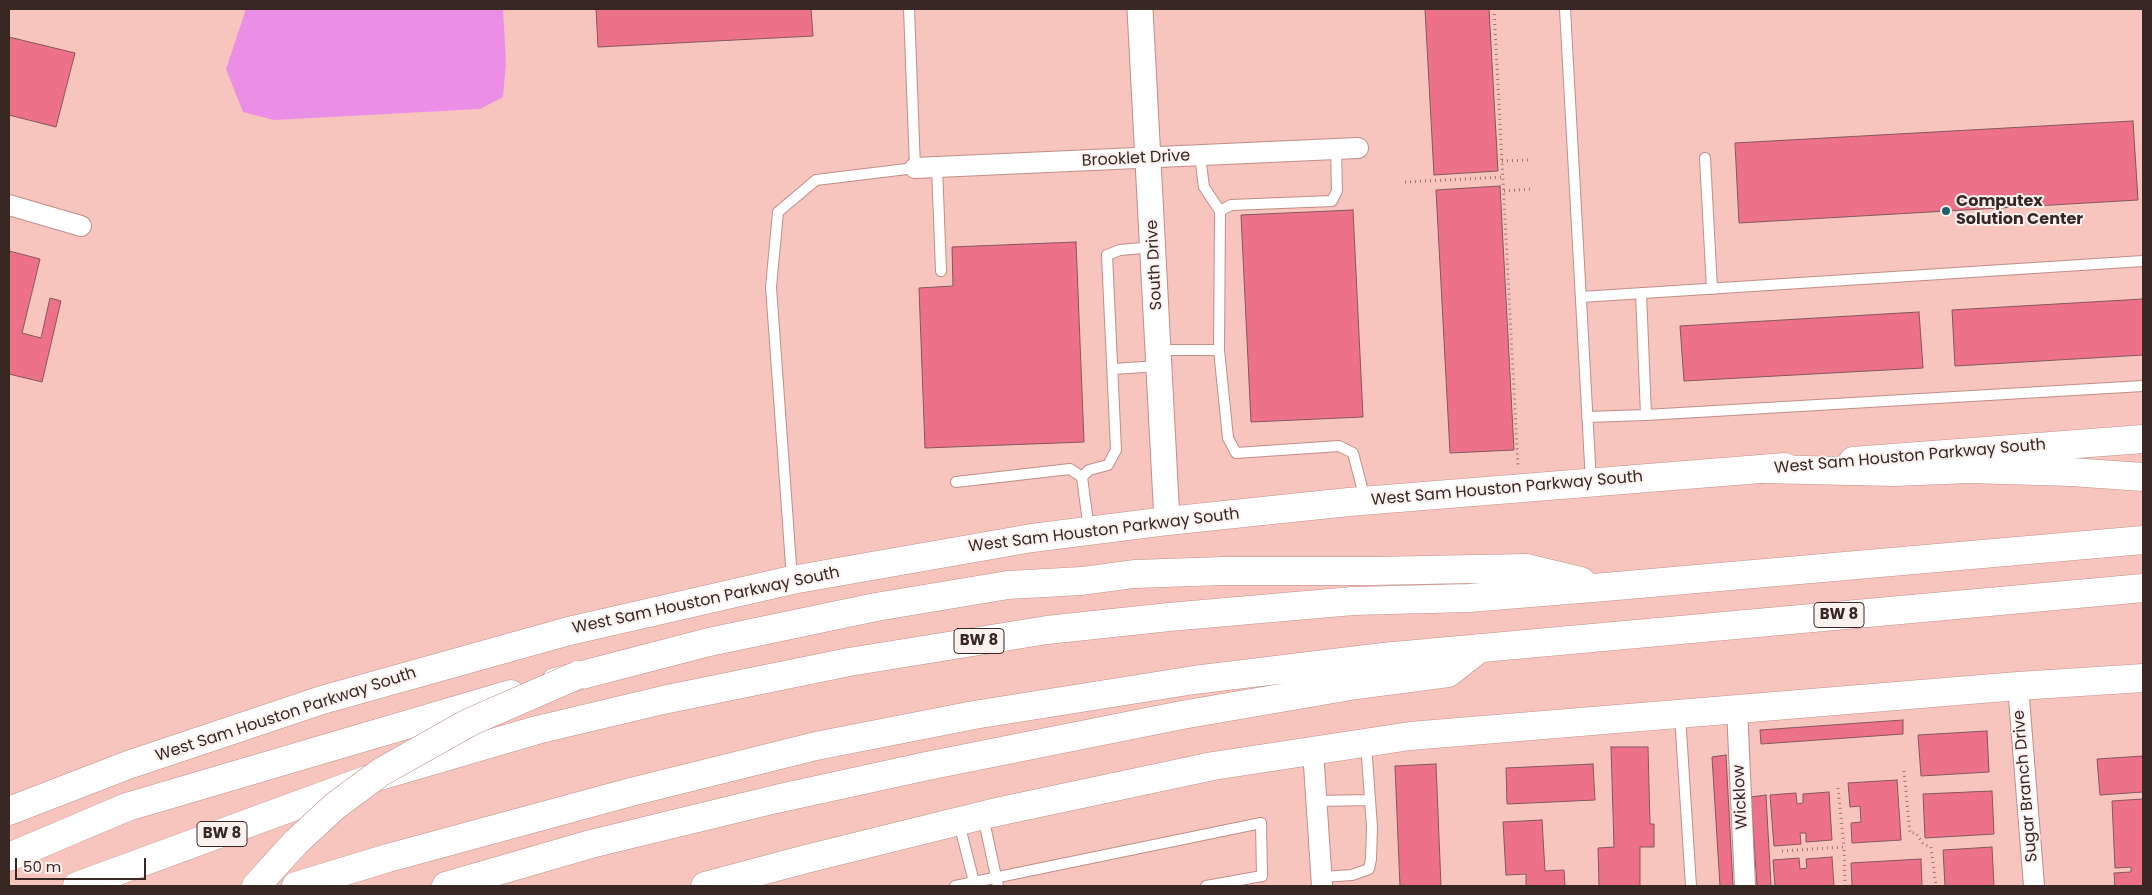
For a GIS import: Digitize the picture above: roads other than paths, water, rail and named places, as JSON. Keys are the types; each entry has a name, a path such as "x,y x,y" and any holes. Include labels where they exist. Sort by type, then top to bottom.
{"main road":[{"name":"West Sam Houston Parkway South","path":"10,809 128,765 322,700 569,631 792,580 1032,538 1167,521 1365,500 2143,439"},
{"path":"1761,469 1894,472 1969,469 2071,472 2143,477"},
{"name":"BW 8","path":"77,886 366,780 537,730 663,700 849,662 1047,630 1168,616 1353,601 1469,598 2143,540"},
{"path":"9,857 127,807 578,675 710,642 866,609 1008,585 1134,574 1224,571 1527,568 1606,587"},
{"name":"BW 8","path":"296,886 388,858 630,792 816,746 974,715 1194,680 1383,657 2143,588"},
{"path":"454,885 493,872 631,834 918,768 1182,715 1356,685 1448,673 1480,648"},
{"path":"256,886 296,842 335,806 381,772 470,722 578,675"},
{"path":"721,884 971,819 1213,766 1313,750 1410,736 1736,708 2143,678"}],"street":[{"name":"South Drive","path":"1140,9 1167,521"},
{"name":"Brooklet Drive","path":"915,168 1358,148"},
{"path":"9,205 81,226"},
{"name":"Sugar Branch Drive","path":"2018,686 2034,886"},
{"name":"Wicklow","path":"1736,708 1746,886"},
{"path":"1313,750 1322,881"}],"lane":[{"path":"792,580 771,287 778,212 816,180 915,168 909,9"},
{"path":"1565,9 1591,482"},
{"path":"1220,211 1230,205 1332,201 1337,191 1336,149"},
{"path":"1200,156 1204,187 1220,211 1219,350 1228,438 1236,453 1339,446 1353,453 1365,500"},
{"path":"1705,158 1712,289"},
{"path":"937,167 941,271"},
{"path":"1082,477 1089,470 1108,465 1116,450 1107,256 1120,250 1154,247"},
{"path":"1581,297 2143,261"},
{"path":"1641,293 1646,415"},
{"path":"1113,369 1159,358 1219,350"},
{"path":"1587,417 2143,386"},
{"path":"956,482 1070,469 1082,477 1089,531"},
{"path":"1680,714 1691,886"},
{"path":"1322,881 1352,875 1369,869 1372,859 1370,800 1365,743"},
{"path":"1317,801 1370,800"},
{"path":"971,819 997,882"},
{"path":"971,819 974,884"},
{"path":"955,886 997,882 1261,823 1262,881 1206,886"}],"place":[{"name":"Computex Solution Center","path":"1946,211"}]}
